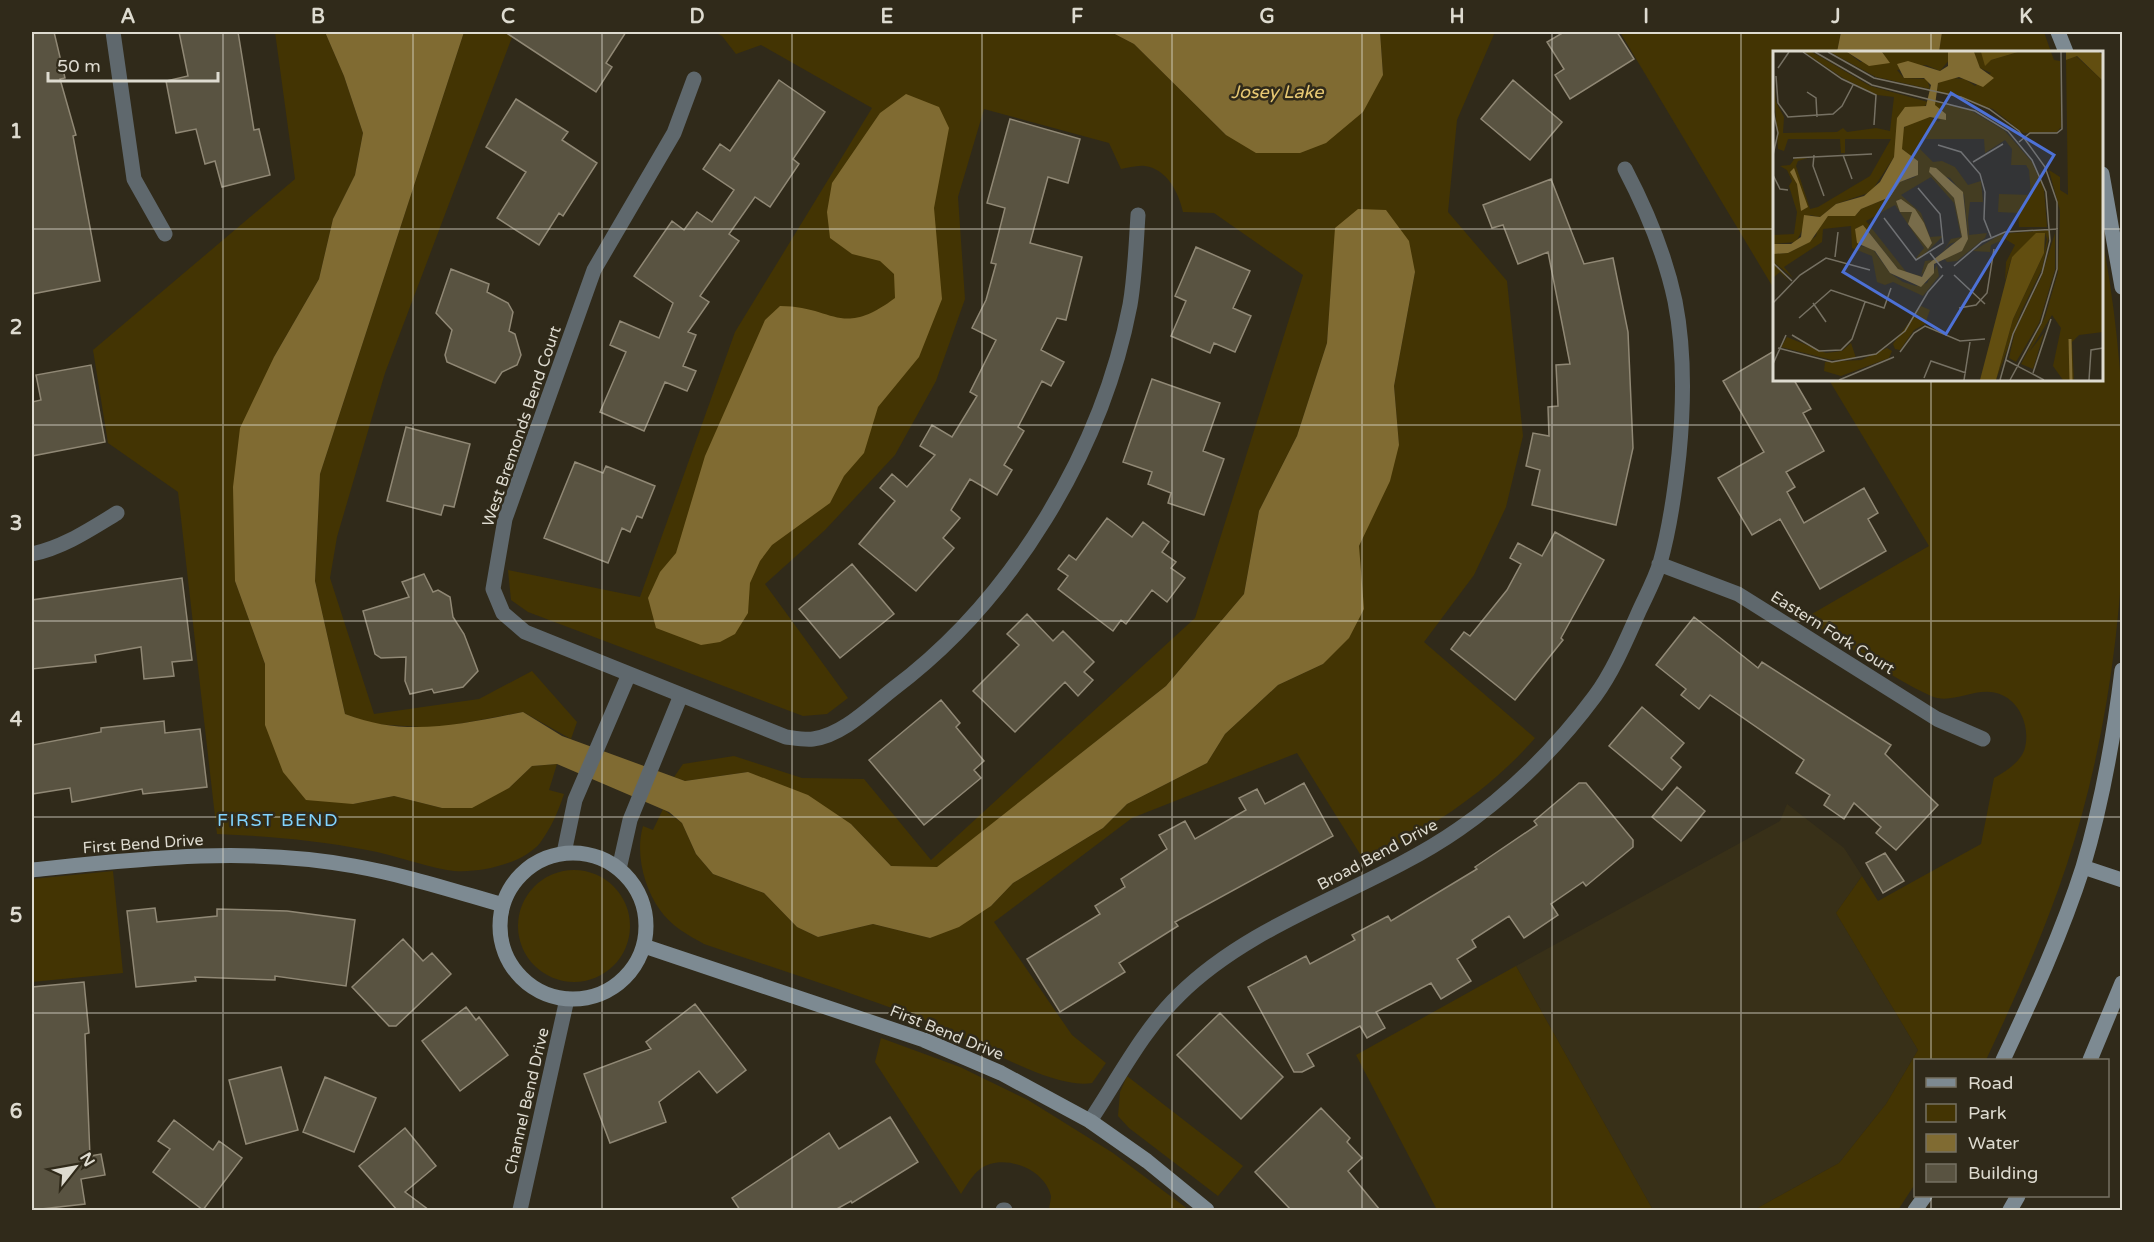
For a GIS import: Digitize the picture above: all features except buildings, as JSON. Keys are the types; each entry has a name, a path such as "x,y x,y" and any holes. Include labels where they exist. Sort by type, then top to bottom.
{"street":[{"path":"113,32 134,179 165,234"},
{"path":"2058,32 2066,51"},
{"name":"West Bremonds Bend Court","path":"694,79 674,133 594,270 505,519 493,589 503,613 525,633 786,737 812,740 835,732 918,670 970,618 1026,548 1076,467 1111,379 1130,305 1138,215"},
{"name":"Broad Bend Drive","path":"1090,1121 1149,1031 1178,996 1213,965 1250,941 1427,850 1461,828 1508,790 1556,743 1596,694 1627,638 1659,564 1674,500 1684,405 1675,302 1663,256 1647,212 1625,169"},
{"path":"2103,180 2122,287"},
{"path":"32,554 49,550 78,537 117,513"},
{"name":"Eastern Fork Court","path":"1659,564 1738,594 1937,720 1983,739"},
{"path":"2002,1059 2028,1007 2082,867 2105,780 2122,670"},
{"path":"564,853 575,800 629,674"},
{"path":"619,869 630,820 681,695"},
{"path":"564,853 584,854 603,859 619,869 634,885 643,904 647,925 644,946 632,970 610,990 595,996 567,999 540,991 528,983 514,967 504,948 501,933 503,905 512,886 526,870 544,859 564,853"},
{"name":"First Bend Drive","path":"32,870 171,856 274,857 362,867 412,878 503,905"},
{"path":"2082,867 2122,880"},
{"name":"First Bend Drive","path":"644,946 924,1040 1001,1073 1090,1121 1147,1161 1207,1210"},
{"path":"2090,1059 2122,983"},
{"name":"Channel Bend Drive","path":"520,1210 567,999"},
{"path":"1915,1210 1924,1197"},
{"path":"2010,1210 2018,1197"}],"shaded area":[{"path":"1787,804 1844,848 1862,876 1836,913 1918,1050 1886,1104 1839,1163 1754,1210 1653,1210 1516,966 1780,821"}],"green space":[{"path":"275,32 325,32 344,76 363,133 355,175 333,219 319,279 274,357 235,581 265,664 265,725 353,804 394,796 442,808 509,788 532,766 557,764 549,790 564,794 548,832 532,851 510,863 496,867 470,871 447,870 377,852 330,844 274,837 217,834 178,492 108,443 93,350 295,179"},
{"path":"464,32 514,32 385,373 337,537 330,578 374,714 479,699 532,671 577,722 571,739 523,712 437,728 371,724 345,714 315,581 320,474"},
{"path":"714,32 1111,32 1134,44 1226,135 1383,75 1380,32 1495,32 1457,120 1448,212 1507,281 1523,436 1506,507 1474,575 1424,642 1535,738 1477,793 1434,823 1365,862 1297,753 1132,818 994,922 1072,1035 1106,1063 1092,1083 1075,1083 1034,1072 932,1023 698,941 669,921 649,891 642,870 640,847 643,826 653,830 663,809 682,823 696,854 713,874 764,893 797,927 818,937 873,924 930,938 991,906 1013,883 1103,828 1127,804 1207,763 1225,734 1278,685 1323,664 1359,572 1359,546 1399,445 1394,386 1415,272 1334,247 1327,343 1297,436 1259,511 1244,594 1166,686 937,868 891,866 851,824 748,772 685,781 674,777 683,764 734,756 802,778 864,779 931,860 1195,618 1303,275 1214,213 1183,212 1175,190 1166,177 1153,168 1145,166 1121,169 1109,143 984,109 958,197 965,299 936,381 895,455 825,530 765,584 848,698 827,714 803,716 528,612 511,600 508,570 640,597 735,332 872,108 761,45 736,54 722,36"},
{"path":"1620,32 1841,32 1837,51 1773,51 1773,287"},
{"path":"1942,32 2044,32 2051,51 1939,51"},
{"path":"2103,243 2114,313 2122,392 2123,552 2116,633 2105,712 2088,790 2067,864 2049,914 2030,963 1986,1059 1914,1059 1914,1186 1898,1210 1754,1210 1839,1163 1886,1104 1918,1050 1836,913 1862,876 1878,901 1981,844 1994,778 2015,763 2024,751 2026,735 2023,719 2020,711 2009,699 1993,692 1948,699 1931,696 1883,669 1805,618 1929,546 1830,381 2103,381"},
{"path":"574,870 595,875 613,887 625,905 630,926 625,947 613,965 595,977 574,982 553,977 535,965 523,947 518,926 523,905 535,887 553,875"},
{"path":"113,871 123,973 32,982 32,879"},
{"path":"1516,966 1653,1210 1437,1210 1356,1055"},
{"path":"881,1038 960,1067 1028,1100 1113,1153 1189,1210 1049,1210 1051,1196 1042,1179 1017,1164 999,1162 981,1169 973,1176 961,1194 875,1062"},
{"path":"1127,1076 1243,1166 1218,1196 1129,1128 1118,1116 1120,1092"}],"water":[{"path":"325,32 464,32 320,474 315,581 345,714 390,726 412,727 455,724 523,712 562,736 685,781 748,772 808,795 851,824 891,866 937,867 1166,686 1244,594 1259,511 1297,436 1327,343 1335,228 1358,209 1386,210 1409,241 1415,272 1394,386 1399,445 1390,481 1359,546 1364,609 1349,638 1323,664 1278,685 1225,734 1207,763 1127,804 1103,828 1013,883 991,906 959,927 930,938 873,924 818,937 797,927 764,893 713,874 696,854 682,823 669,812 557,764 532,766 509,788 472,808 442,808 394,796 353,804 306,800 283,772 265,725 265,664 235,581 233,487 240,428 274,357 319,279 333,219 355,175 363,133 344,76"},
{"name":"Josey Lake","path":"1111,32 1380,32 1383,75 1363,112 1326,143 1300,153 1256,153 1226,135 1134,44"},
{"path":"1841,32 1942,32 1939,51 1837,51"},
{"path":"906,94 939,107 949,128 934,208 942,299 919,357 878,407 864,453 844,476 830,503 772,545 760,561 750,583 748,613 735,634 720,642 701,645 656,628 648,598 660,572 676,553 705,456 765,320 780,306 798,307 849,319 861,317 895,298 894,274 880,261 852,254 830,238 827,212 832,183 880,113"}],"district":[{"name":"FIRST BEND","path":"278,820"}]}
